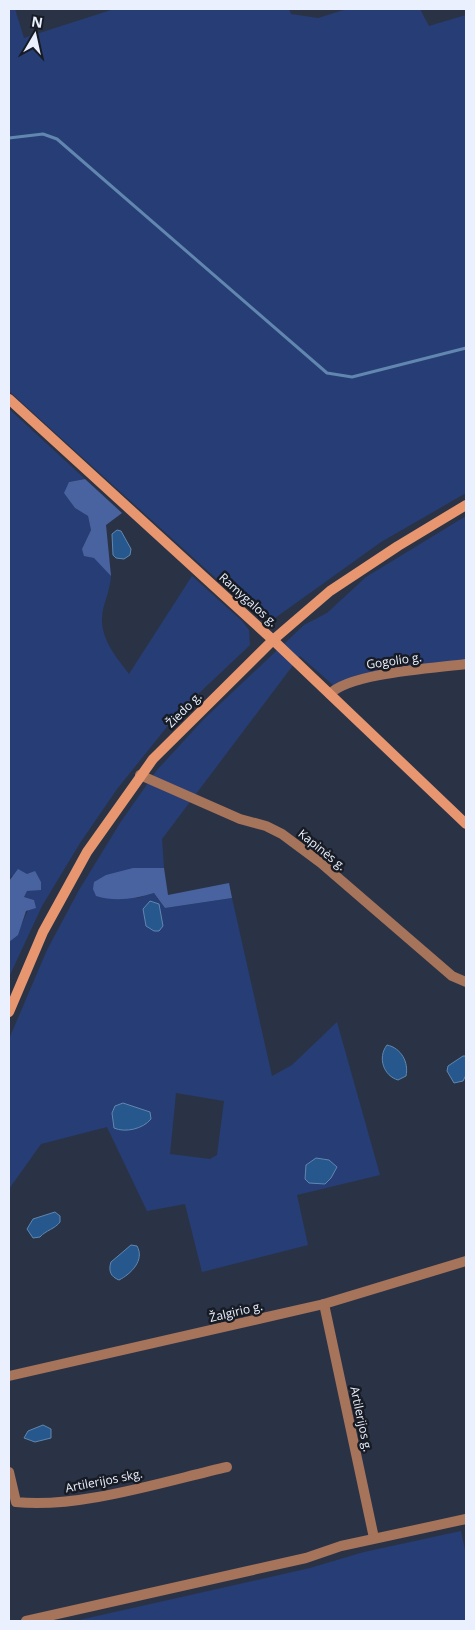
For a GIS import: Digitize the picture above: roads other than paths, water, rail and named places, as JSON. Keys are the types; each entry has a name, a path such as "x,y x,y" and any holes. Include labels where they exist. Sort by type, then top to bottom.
{"street":[{"name":"Ramygalos g.","path":"9,399 273,640 466,824"},
{"name":"Žiedo g.","path":"9,1012 47,924 87,852 140,775 273,640 330,591 398,546 466,506"},
{"name":"Gogolio g.","path":"330,694 344,684 363,678 466,664"},
{"name":"Kapinės g.","path":"140,775 240,819 266,826 282,834 321,863 452,976 466,982"},
{"name":"Žalgirio g.","path":"9,1376 324,1304 466,1262"},
{"name":"Artilerijos g.","path":"324,1304 374,1538"},
{"name":"Artilerijos skg.","path":"9,1472 13,1505 50,1505 227,1467"},
{"path":"26,1621 306,1558 341,1546 374,1538 466,1519"}],"waterway":[{"path":"9,138 43,134 57,139 327,373 352,377 466,348"}]}
